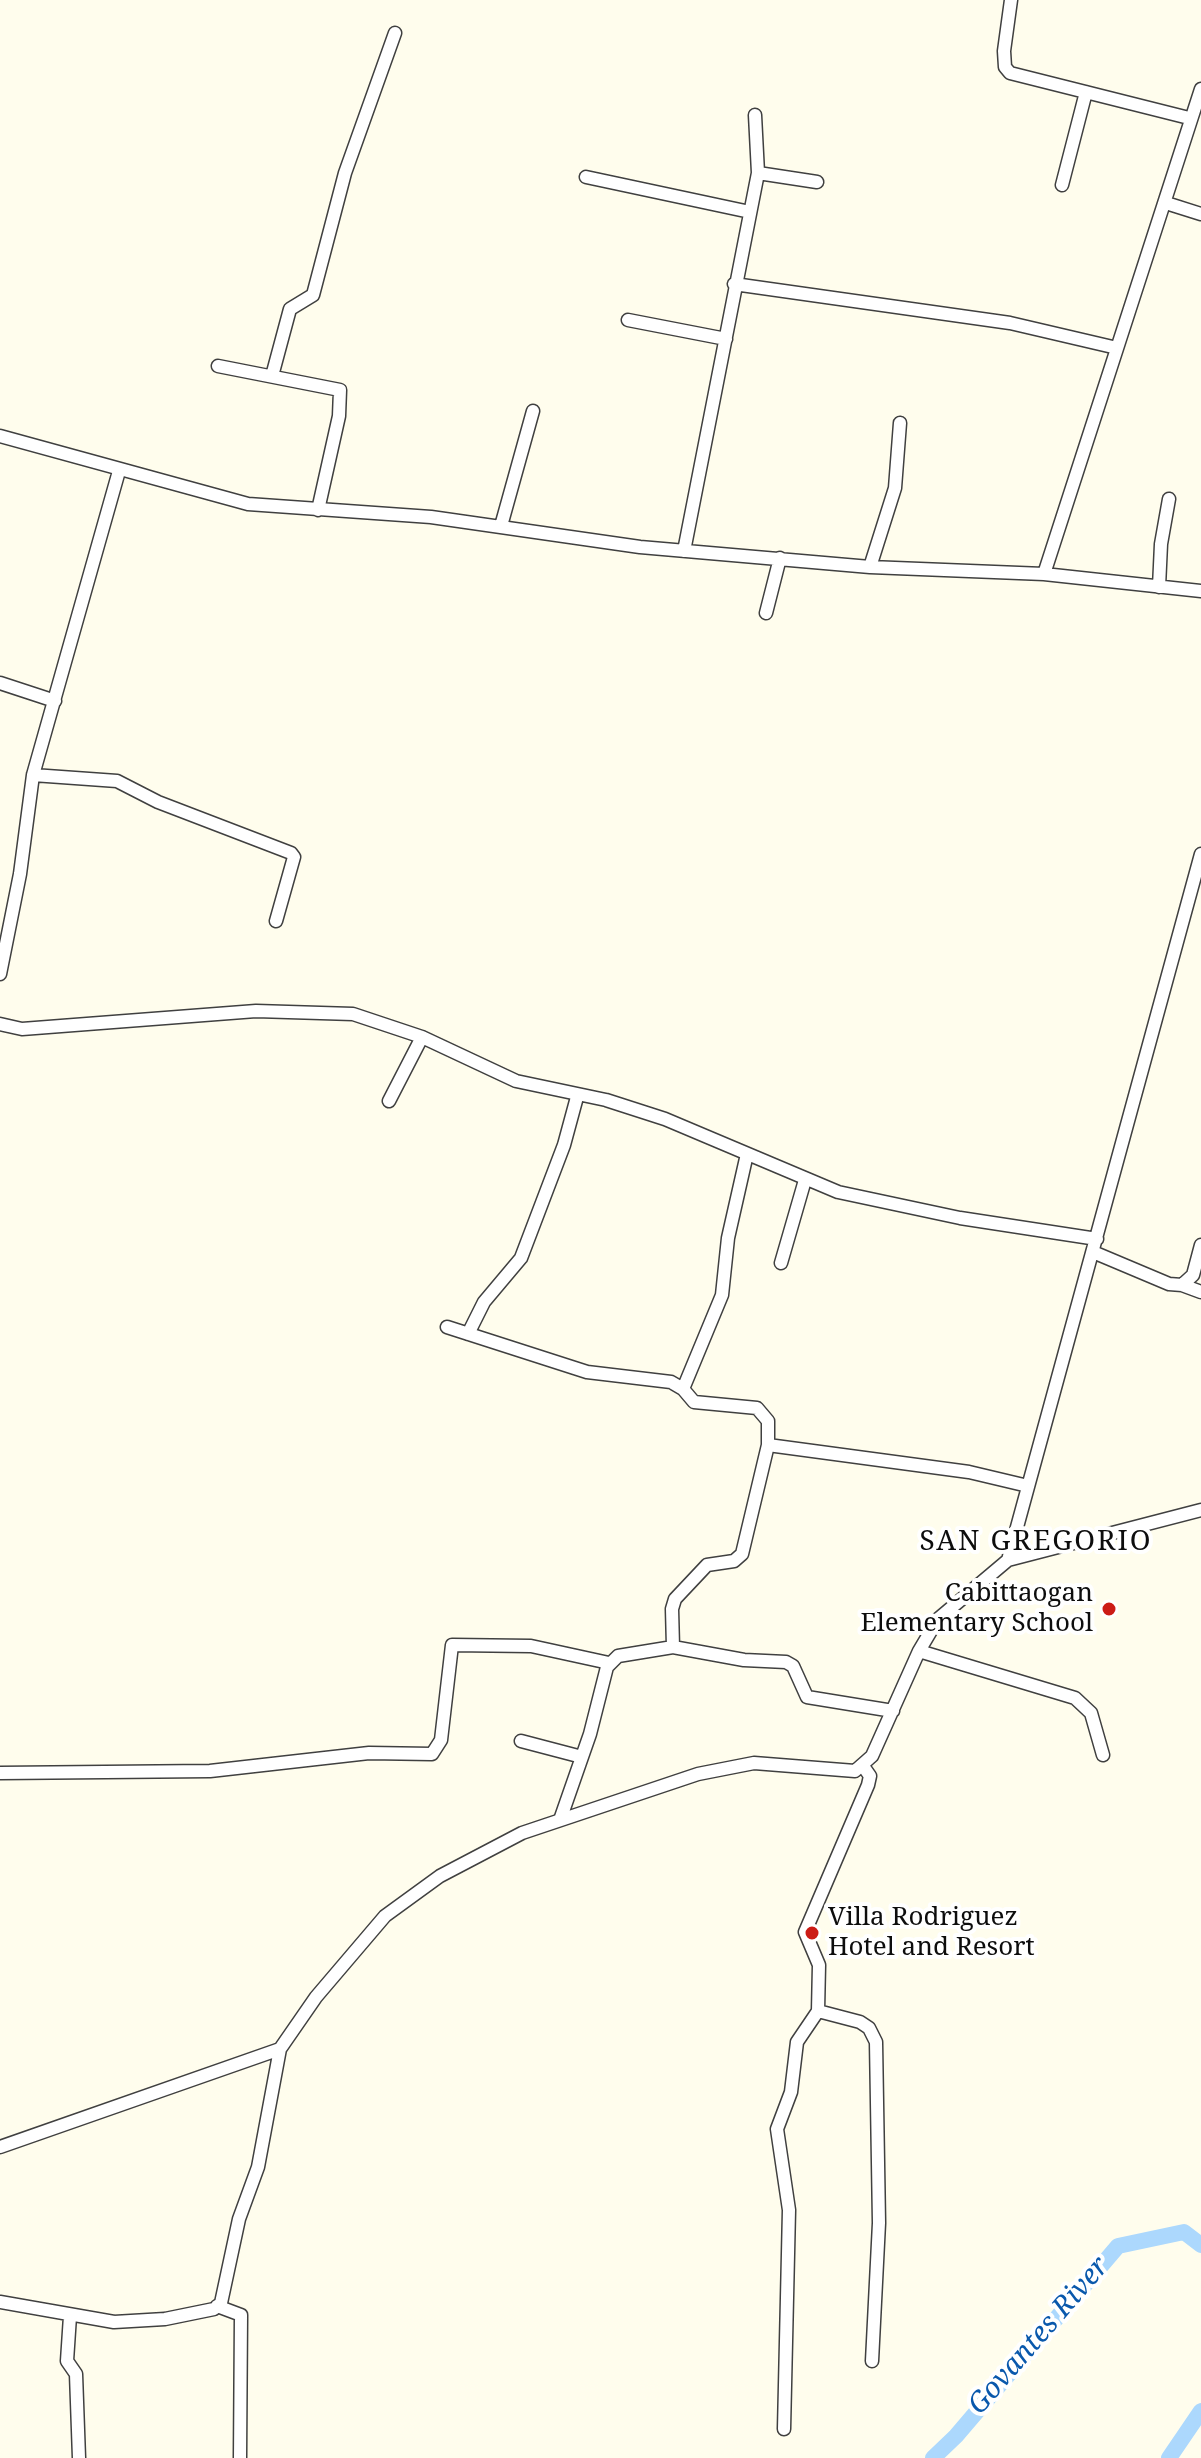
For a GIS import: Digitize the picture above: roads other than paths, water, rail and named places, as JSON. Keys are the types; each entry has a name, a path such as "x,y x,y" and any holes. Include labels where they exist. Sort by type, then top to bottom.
{"street":[{"path":"1011,0 1004,51 1007,70 1189,118"},
{"path":"272,376 290,309 313,295 345,173 395,33"},
{"path":"1062,185 1086,92"},
{"path":"1044,574 1166,203 1189,118 1200,96"},
{"path":"684,551 758,173 755,115"},
{"path":"758,173 817,182"},
{"path":"586,177 750,212"},
{"path":"1166,203 1201,214"},
{"path":"734,284 1010,323 1117,348"},
{"path":"628,320 726,339"},
{"path":"218,366 340,390 339,416 318,510"},
{"path":"501,526 533,411"},
{"path":"870,567 895,488 900,423"},
{"path":"0,436 221,499 501,526 684,551 870,567 1044,574 1201,591"},
{"path":"0,974 18,885 33,775 119,471"},
{"path":"1159,587 1161,544 1169,499"},
{"path":"766,613 780,558"},
{"path":"0,683 55,701"},
{"path":"33,775 117,781 158,802 291,853 294,857 276,921"},
{"path":"1008,1560 1201,858"},
{"path":"0,1024 22,1029 299,1009 353,1014 422,1037 516,1081 644,1111 805,1180 861,1198 1095,1245 1169,1284 1201,1292"},
{"path":"389,1101 422,1037"},
{"path":"468,1334 484,1302 521,1258 564,1145 577,1097"},
{"path":"683,1389 722,1295 728,1238 747,1154"},
{"path":"781,1263 805,1180"},
{"path":"1182,1285 1193,1275 1201,1245"},
{"path":"447,1327 587,1372 656,1379 683,1389 694,1402 762,1411 768,1421 768,1445 742,1554 734,1561 707,1565 675,1599 672,1609 673,1647"},
{"path":"768,1445 969,1472 1028,1486"},
{"path":"0,2302 114,2322 209,2312 217,2306 239,2219 258,2167 280,2049 316,1997 385,1916 429,1884 522,1833 723,1767 777,1763 850,1772 863,1766 893,1711 919,1651 947,1609 1008,1560 1201,1510"},
{"path":"0,1773 210,1771 359,1753 432,1754 441,1740 452,1645 531,1646 609,1663"},
{"path":"560,1820 609,1663 618,1656 673,1647 744,1660 786,1662 793,1666 807,1697 893,1711"},
{"path":"919,1651 1075,1698 1091,1713 1103,1755"},
{"path":"521,1741 582,1757"},
{"path":"784,2429 789,2210 777,2129 791,2092 797,2042 818,2011 819,1965 805,1932 868,1785 870,1776 863,1766"},
{"path":"818,2011 860,2022 869,2028 876,2042 879,2223 872,2361"},
{"path":"0,2147 280,2049"},
{"path":"217,2306 241,2315 240,2458"},
{"path":"70,2316 67,2361 76,2374 79,2458"}],"waterway":[{"name":"Govantes River","path":"933,2458 956,2436 1118,2246 1184,2232 1201,2245"},
{"name":"Govantes River","path":"1169,2458 1201,2411"}],"place":[{"name":"Cabittaogan Elementary School","path":"1109,1609"},
{"name":"Villa Rodriguez Hotel and Resort","path":"812,1933"}],"district":[{"name":"SAN GREGORIO","path":"1036,1542"}]}
